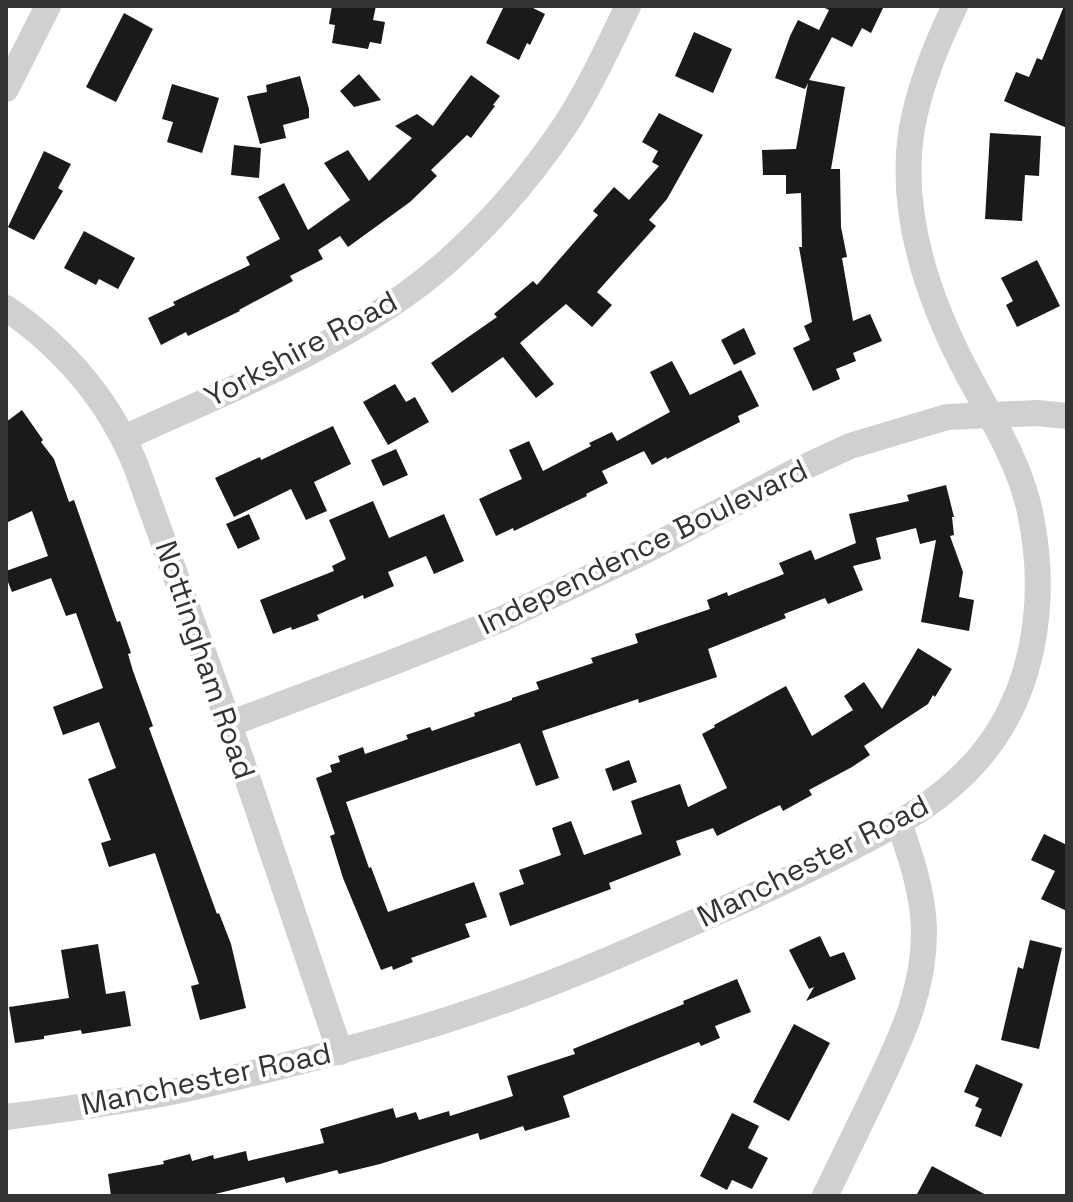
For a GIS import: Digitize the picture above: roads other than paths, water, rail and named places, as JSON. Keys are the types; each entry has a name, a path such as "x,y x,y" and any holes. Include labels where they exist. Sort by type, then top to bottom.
{"street":[{"path":"6,89 48,6"},
{"name":"Yorkshire Road","path":"124,438 290,362 349,330 406,294 459,250 539,162 568,121 628,6"},
{"name":"Manchester Road","path":"6,1117 146,1097 340,1052 480,1009 581,972 796,876 899,823 926,807 953,785 981,755 1006,718 1023,682 1037,610 1035,541 1029,506 1005,442 945,331 928,287 914,234 909,177 912,128 925,82 955,6"},
{"name":"Nottingham Road","path":"6,308 32,326 68,360 95,392 124,438 229,724 340,1052"},
{"name":"Independence Boulevard","path":"229,724 502,619 641,553 850,446 947,417 1037,413 1067,416"},
{"path":"825,1196 900,1041 915,1001 922,964 924,928 919,890 899,823"}]}
